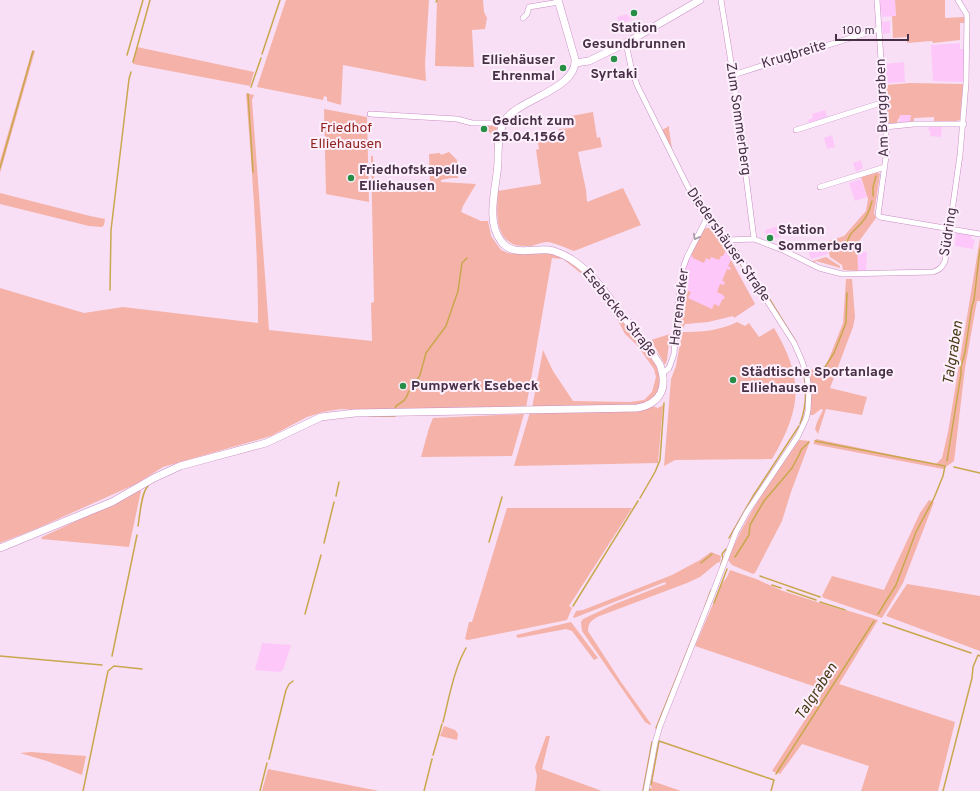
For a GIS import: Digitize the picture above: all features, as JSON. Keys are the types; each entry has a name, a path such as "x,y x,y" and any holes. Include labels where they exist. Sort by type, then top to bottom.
{"street":[{"path":"576,63 589,61 626,43 700,0"},
{"name":"Zum Sommerberg","path":"721,0 733,74 754,239"},
{"name":"Am Burggraben","path":"877,0 887,148 877,212 880,217 949,229"},
{"name":"Südring","path":"727,240 748,238 754,239 785,251 830,272 854,274 933,272 939,270 943,266 964,124 967,25 965,10 958,0"},
{"path":"370,114 457,119 472,123 494,123 503,125 507,117 516,110 560,85 571,73 576,63 559,1 529,7 527,14 523,18"},
{"name":"Krugbreite","path":"733,74 879,29"},
{"name":"Diedershäuser Straße","path":"626,43 631,67 637,85 691,195 707,218 727,240 794,343 805,371 809,389 806,418 798,436 747,512 736,532 658,731 646,791"},
{"path":"796,130 884,102"},
{"path":"885,127 914,124 964,124"},
{"name":"Esebecker Straße","path":"503,125 498,146 498,165 493,202 494,226 499,238 504,245 513,250 552,251 563,255 581,266 594,278 650,351 660,365 663,373"},
{"path":"820,187 884,167"},
{"name":"Harrenacker","path":"663,373 669,368 672,362 683,268 707,218"},
{"path":"949,229 980,234"},
{"path":"0,548 112,502 175,468 266,443 310,421 327,415 355,413 646,407 651,404 661,392 664,382 663,373"}],"shaded area":[{"path":"880,0 895,0 896,16 882,17"},
{"path":"627,14 631,20 619,24 617,17"},
{"path":"890,21 890,33 883,34 882,22"},
{"path":"960,43 960,49 964,49 963,82 933,81 931,45"},
{"path":"904,62 905,82 886,83 884,64"},
{"path":"825,110 827,117 809,123 808,120 813,118 812,114"},
{"path":"900,115 911,115 910,122 899,122"},
{"path":"929,127 942,127 941,137 930,136 930,131 928,130"},
{"path":"832,135 835,147 827,149 824,138"},
{"path":"861,160 863,168 856,172 853,163"},
{"path":"861,179 867,197 855,201 849,183"},
{"path":"778,226 782,236 768,240 765,230"},
{"path":"956,232 972,235 971,239 975,240 973,249 955,246"},
{"path":"824,242 828,254 811,259 808,251 811,250 810,246"},
{"path":"726,250 755,304 734,318 733,316 708,322 685,324 683,328 679,328 679,311 685,269 691,254 695,259 723,256"},
{"path":"867,252 866,271 858,271 857,253"},
{"path":"262,643 291,645 283,670 280,672 255,670"}],"green space":[{"path":"286,0 429,0 425,64 426,81 343,65 341,105 327,101 327,97 324,96 323,100 257,87"},
{"path":"437,0 483,0 484,12 487,18 485,29 472,30 474,67 435,66"},
{"path":"895,0 945,0 945,18 964,17 964,23 960,23 960,40 933,43 932,41 907,43 907,37 893,38 892,16 896,16"},
{"path":"137,47 254,72 250,86 133,64"},
{"path":"32,51 35,51 0,173 0,161"},
{"path":"910,83 963,84 960,120 934,121 934,117 914,118 914,121 910,122 911,115 900,115 897,123 888,123 886,85"},
{"path":"246,93 254,95 252,100 269,330 372,341 371,303 374,302 371,156 373,156 374,182 430,182 429,154 440,153 441,155 449,152 457,160 458,178 441,180 441,182 476,184 461,212 481,221 488,221 491,236 501,250 515,254 552,253 560,256 585,272 654,359 658,367 661,380 658,391 655,396 642,405 532,408 543,350 553,371 573,401 630,402 644,400 652,392 656,377 654,369 637,345 625,334 616,317 583,275 563,259 552,258 526,408 378,411 341,409 323,412 307,417 271,436 163,467 136,484 38,528 0,543 0,288 84,313 123,307 258,323 256,237"},
{"name":"Friedhof Elliehausen","path":"324,109 367,117 369,202 326,194"},
{"path":"593,112 597,138 600,137 602,147 578,152 587,202 623,188 641,225 574,251 550,242 529,246 518,246 513,244 506,239 499,227 497,212 498,191 541,184 536,150 539,149 538,142 559,139 559,129 573,128 571,116"},
{"path":"485,125 495,125 497,128 495,146 491,133 484,129"},
{"path":"669,126 669,129 672,149 662,130"},
{"path":"877,172 880,174 874,213 876,218 857,244 858,271 843,270 842,265 830,257 826,242 844,236 866,211 868,199 861,177"},
{"path":"0,193 105,219 104,225 102,227 89,226 0,204"},
{"path":"710,228 724,245 726,250 719,260 711,257 710,260 706,258 704,263 693,258 691,254 704,229"},
{"path":"980,238 980,301 977,301 965,368 954,461 943,469 813,444 816,439 936,464 942,458 948,432"},
{"path":"826,257 840,266 840,268 816,261 814,264 810,262"},
{"path":"731,260 755,304 734,318 733,316 708,322 685,324 683,328 679,328 678,325 682,289 691,292 688,298 712,309 714,304 719,306 725,298 717,292 720,284 724,285 725,282 722,281 727,269 730,270 731,268 728,266"},
{"path":"846,279 852,279 855,317 853,327 830,388 867,397 862,415 826,409 818,434 815,429 823,410 821,409 813,415 809,415 807,371 826,366 843,323"},
{"name":"Städtische Sportanlage Elliehausen","path":"737,322 745,326 749,323 759,337 774,328 791,363 796,394 794,409 782,441 772,459 675,460 664,466 671,379 676,366 682,332 717,329"},
{"path":"670,334 667,360 665,365 651,340"},
{"path":"663,405 658,463 514,466 530,412 652,406 658,408"},
{"path":"524,414 512,456 421,457 433,418"},
{"path":"799,440 810,441 782,521 755,573 753,574 732,565 728,560 742,528 760,498"},
{"path":"139,490 141,491 129,547 41,539 42,537"},
{"path":"929,500 934,502 903,583 882,618 822,596 832,576 884,590 920,513"},
{"path":"507,508 632,508 569,606 572,608 567,620 468,640 465,639 469,622 472,622"},
{"path":"711,552 721,556 720,562 700,577 597,617 589,624 588,631 621,682 651,724 650,725 645,722 582,631 581,622 583,619 615,604 666,584 665,582 574,618 573,617 576,611 583,610 672,575 700,560"},
{"path":"730,570 756,579 783,591 878,620 839,684 955,722 938,791 861,791 869,766 802,744 780,774 772,771 823,692 819,688 695,646 721,585"},
{"path":"907,584 980,596 980,651 886,616"},
{"path":"571,622 598,658 594,660 572,631 566,629 518,638 516,635"},
{"path":"444,726 455,730 458,734 457,740 440,736"},
{"path":"546,736 550,736 542,769 602,791 535,791 537,776 535,767"},
{"path":"31,752 86,756 82,775 47,761 20,753"},
{"path":"268,769 379,791 262,791"},
{"path":"652,781 681,791 651,791"}],"waterway":[{"path":"127,55 143,0"},
{"path":"133,62 150,0"},
{"path":"262,54 280,0"},
{"path":"0,168 33,51"},
{"path":"251,87 261,58"},
{"path":"110,290 111,230 131,72"},
{"path":"248,94 253,172"},
{"path":"873,196 873,187 876,176"},
{"path":"847,244 851,234 866,216 872,201"},
{"name":"Talgraben","path":"947,461 961,367 974,300 980,249"},
{"path":"732,251 744,269"},
{"path":"415,383 420,375 426,353 446,326 458,291 462,263 467,258"},
{"path":"748,275 756,289"},
{"path":"762,287 796,342"},
{"path":"825,367 834,353 846,323 847,293"},
{"path":"800,424 804,412 805,400 804,375"},
{"path":"395,409 396,406 406,398 409,391"},
{"path":"640,498 660,460 664,403"},
{"path":"369,416 395,416"},
{"path":"729,538 753,496 799,426"},
{"name":"Talgraben","path":"815,441 945,466 943,476 934,498 916,532 896,585 878,614"},
{"path":"735,557 749,535 750,525 764,501 792,468 801,450 809,442"},
{"path":"954,467 980,473"},
{"path":"336,496 339,482"},
{"path":"138,526 142,499 148,486"},
{"path":"489,542 502,497"},
{"path":"573,606 638,501"},
{"path":"324,543 334,502"},
{"path":"112,656 137,535"},
{"path":"721,564 723,558 722,554 726,549"},
{"path":"701,563 712,554"},
{"path":"305,614 321,555"},
{"path":"714,603 727,569"},
{"path":"760,576 820,597"},
{"path":"772,585 781,588"},
{"path":"704,609 711,590"},
{"path":"787,590 816,600"},
{"path":"820,602 845,610"},
{"path":"656,728 703,612"},
{"name":"Talgraben","path":"776,774 874,621"},
{"path":"883,623 971,653"},
{"path":"443,722 455,674 466,648"},
{"path":"943,791 972,678 973,667 978,655 980,656"},
{"path":"0,656 102,665"},
{"path":"83,791 108,671 114,666 142,669"},
{"path":"269,759 286,690 289,684 293,681"},
{"path":"433,755 442,724"},
{"path":"651,785 659,741 774,780 771,791"},
{"path":"643,791 652,742"},
{"path":"424,791 432,759"},
{"path":"260,791 267,763"}],"place":[{"name":"Station Gesundbrunnen","path":"634,13"},
{"name":"Syrtaki","path":"614,59"},
{"name":"Elliehäuser Ehrenmal","path":"563,68"},
{"name":"Gedicht zum 25.04.1566","path":"484,129"},
{"name":"Friedhofskapelle Elliehausen","path":"351,178"},
{"name":"Station Sommerberg","path":"770,238"},
{"name":"Städtische Sportanlage Elliehausen","path":"733,380"},
{"name":"Pumpwerk Esebeck","path":"403,386"}]}
